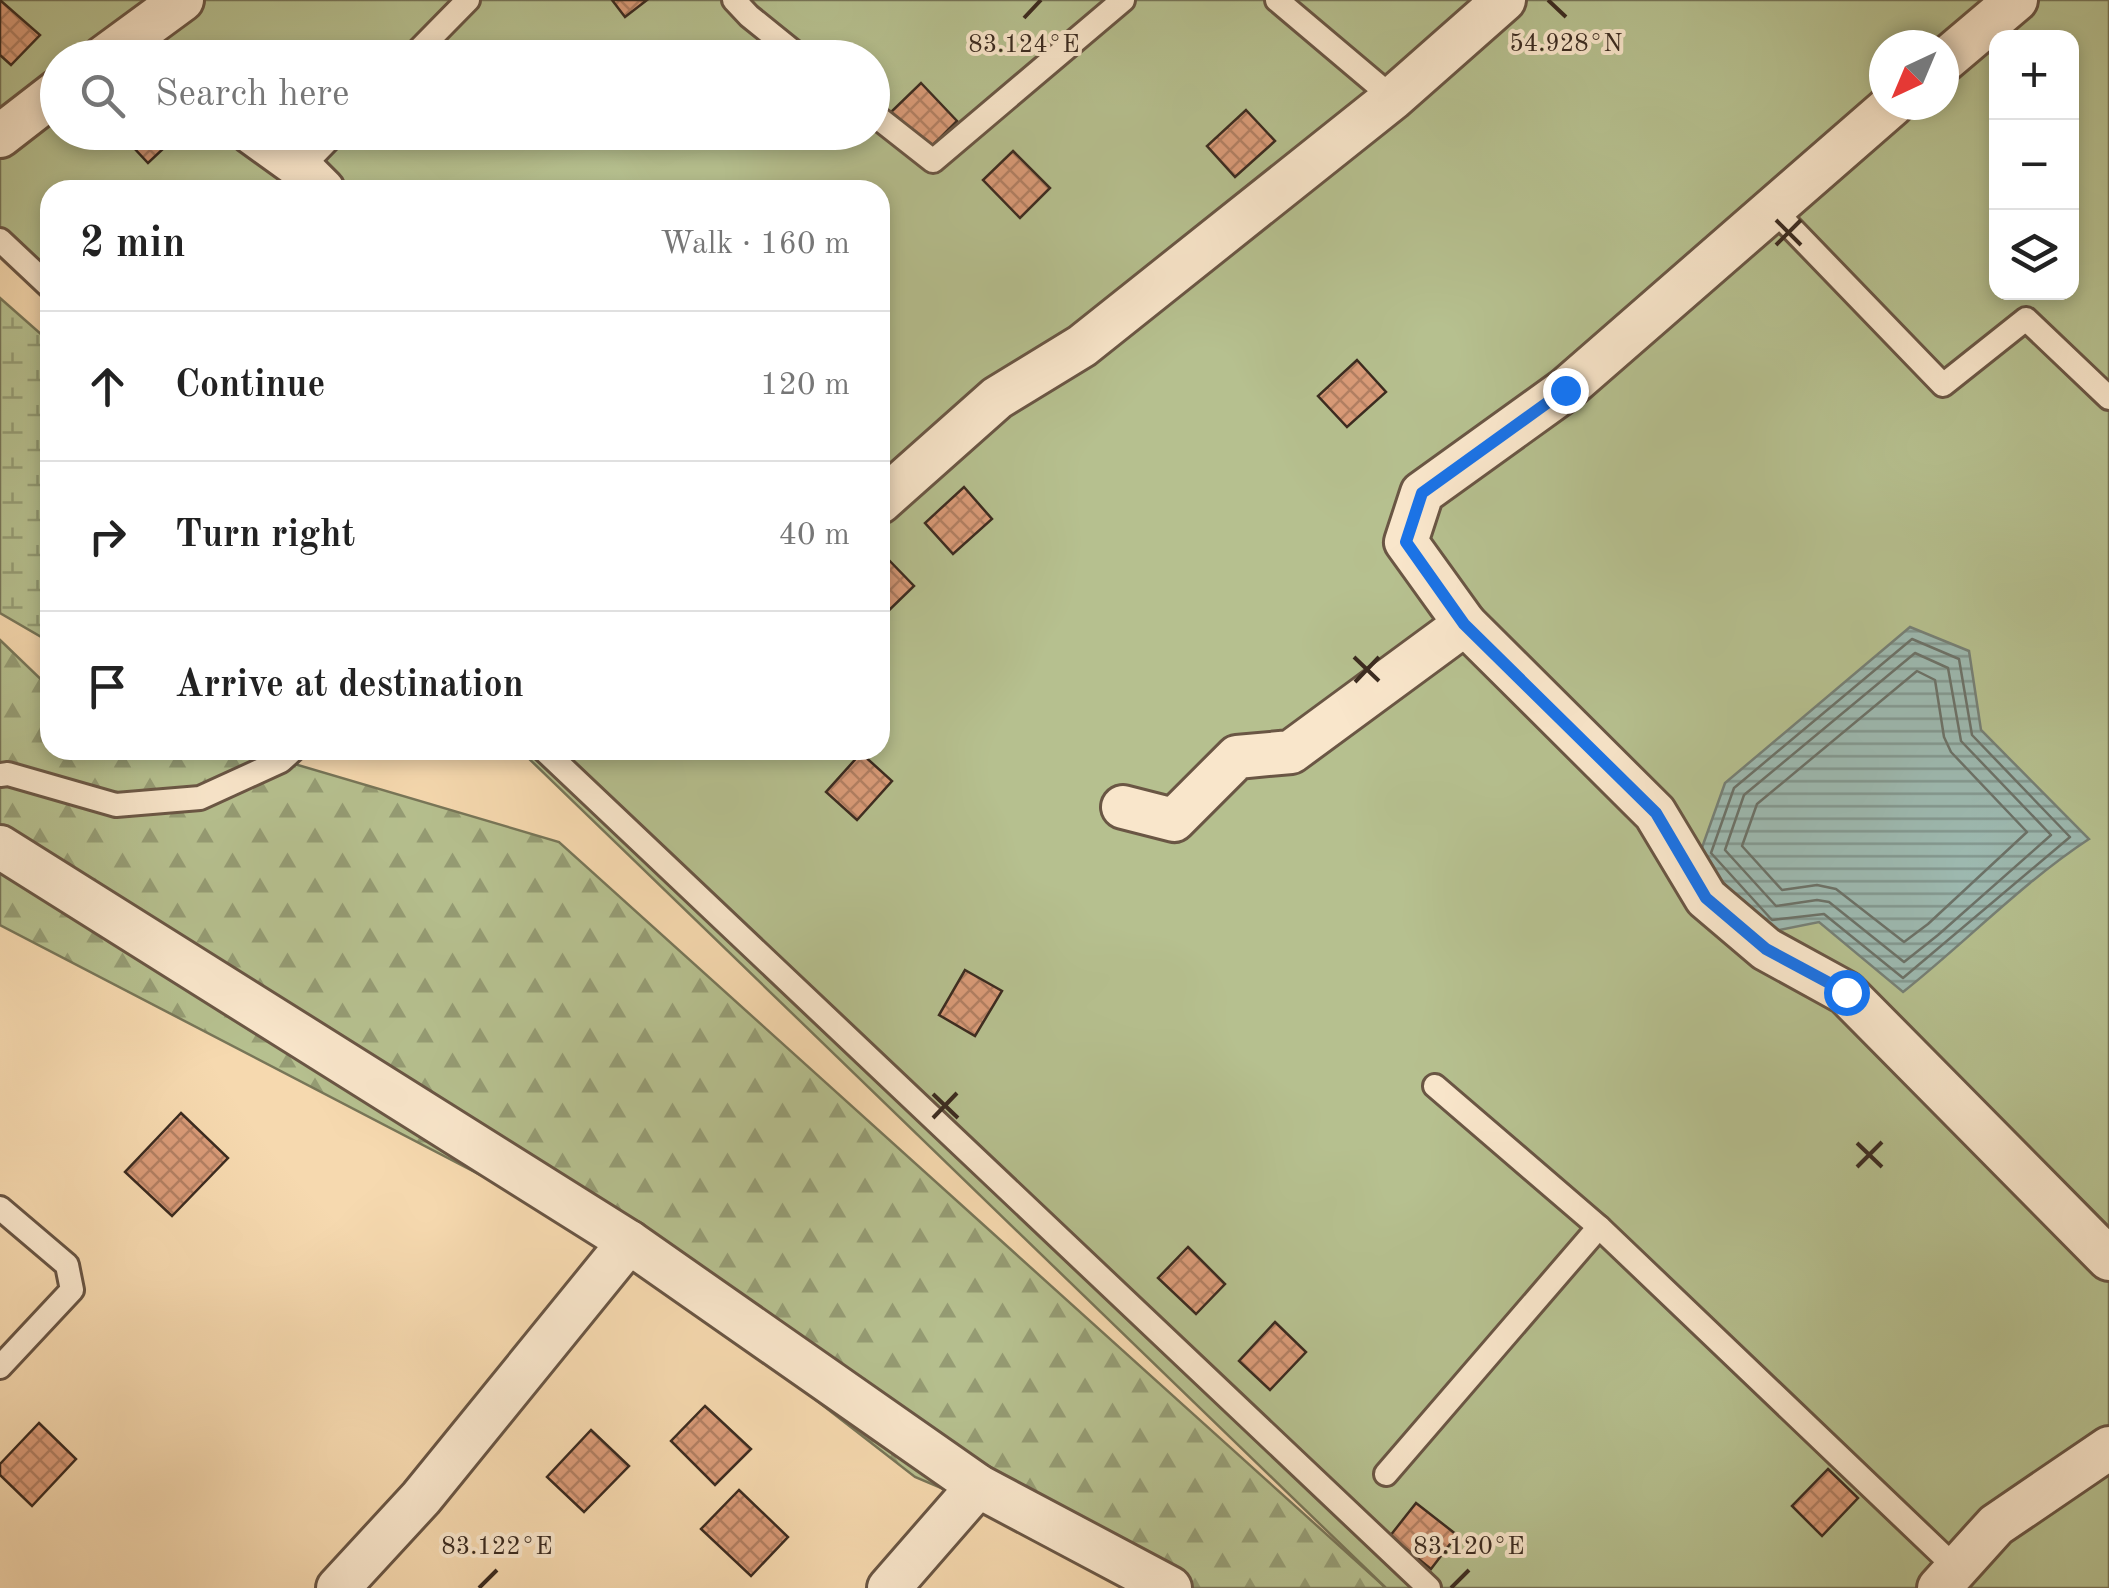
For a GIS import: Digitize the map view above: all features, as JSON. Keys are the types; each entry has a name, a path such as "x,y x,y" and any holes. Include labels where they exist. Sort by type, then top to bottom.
{"street":[{"path":"138,40 182,0"},
{"path":"890,493 997,398 1082,346 1393,98 1504,0"},
{"path":"1959,48 2016,0"},
{"path":"0,136 40,105"},
{"path":"1874,120 1565,390 1422,493 1406,542 1464,624 1656,813 1706,898 1766,949 1846,992 2109,1259"},
{"path":"274,150 312,179"},
{"path":"1123,808 1174,820 1238,757 1290,752 1464,624"},
{"path":"0,847 630,1242 978,1486 1170,1588"},
{"path":"338,1588 422,1498 630,1242"},
{"path":"1948,1578 1996,1524 2109,1448"},
{"path":"889,1588 978,1486"}],"lane":[{"path":"429,40 468,0"},
{"path":"741,8 768,0"},
{"path":"890,128 933,161 1123,0"},
{"path":"1278,0 1393,98"},
{"path":"741,8 779,40"},
{"path":"312,179 327,150"},
{"path":"1771,207 1944,385 2026,318 2109,398"},
{"path":"0,240 40,278"},
{"path":"0,775 116,805 200,798 283,760"},
{"path":"555,760 1429,1588"},
{"path":"1436,1086 1599,1227 1948,1578"},
{"path":"0,1208 67,1265 72,1290 0,1367"},
{"path":"1386,1474 1599,1227"}],"green space":[{"path":"0,0 2109,0 2109,1588 1386,1588 530,760 890,760 890,180 40,180 40,285 0,246"},
{"path":"0,298 40,333 40,636 0,613"},
{"path":"0,640 40,678 40,760 281,760 559,842 1386,1588 1177,1588 915,1477 619,1247 0,925"}],"water":[{"path":"1910,627 1969,651 1981,730 2089,839 2041,874 1903,992 1819,922 1769,932 1699,856 1725,783"}],"building":[{"path":"0,0 40,35 11,65 0,55"},
{"path":"612,0 647,0 625,17"},
{"path":"921,83 957,121 927,151 890,113"},
{"path":"1246,110 1275,141 1235,177 1207,146"},
{"path":"136,150 162,150 148,163"},
{"path":"1013,151 1050,188 1020,218 983,180"},
{"path":"1357,360 1386,392 1347,427 1318,396"},
{"path":"964,487 992,519 953,554 925,523"},
{"path":"890,561 914,586 890,609"},
{"path":"855,760 869,760 892,781 857,820 826,792"},
{"path":"965,970 1002,991 975,1036 939,1015"},
{"path":"181,1113 228,1158 172,1216 125,1172"},
{"path":"1188,1247 1225,1284 1196,1314 1158,1278"},
{"path":"1275,1322 1306,1352 1270,1390 1239,1361"},
{"path":"705,1406 751,1449 715,1485 671,1441"},
{"path":"39,1423 76,1459 32,1506 0,1475 0,1464"},
{"path":"591,1430 629,1466 584,1512 547,1477"},
{"path":"1828,1469 1858,1498 1822,1536 1792,1506"},
{"path":"739,1490 788,1537 751,1576 701,1529"},
{"path":"1416,1503 1457,1535 1431,1569 1390,1536"}],"route":[{"path":"1565,390 1422,493 1406,542 1464,624 1656,813 1706,898 1766,949 1846,992"}]}
